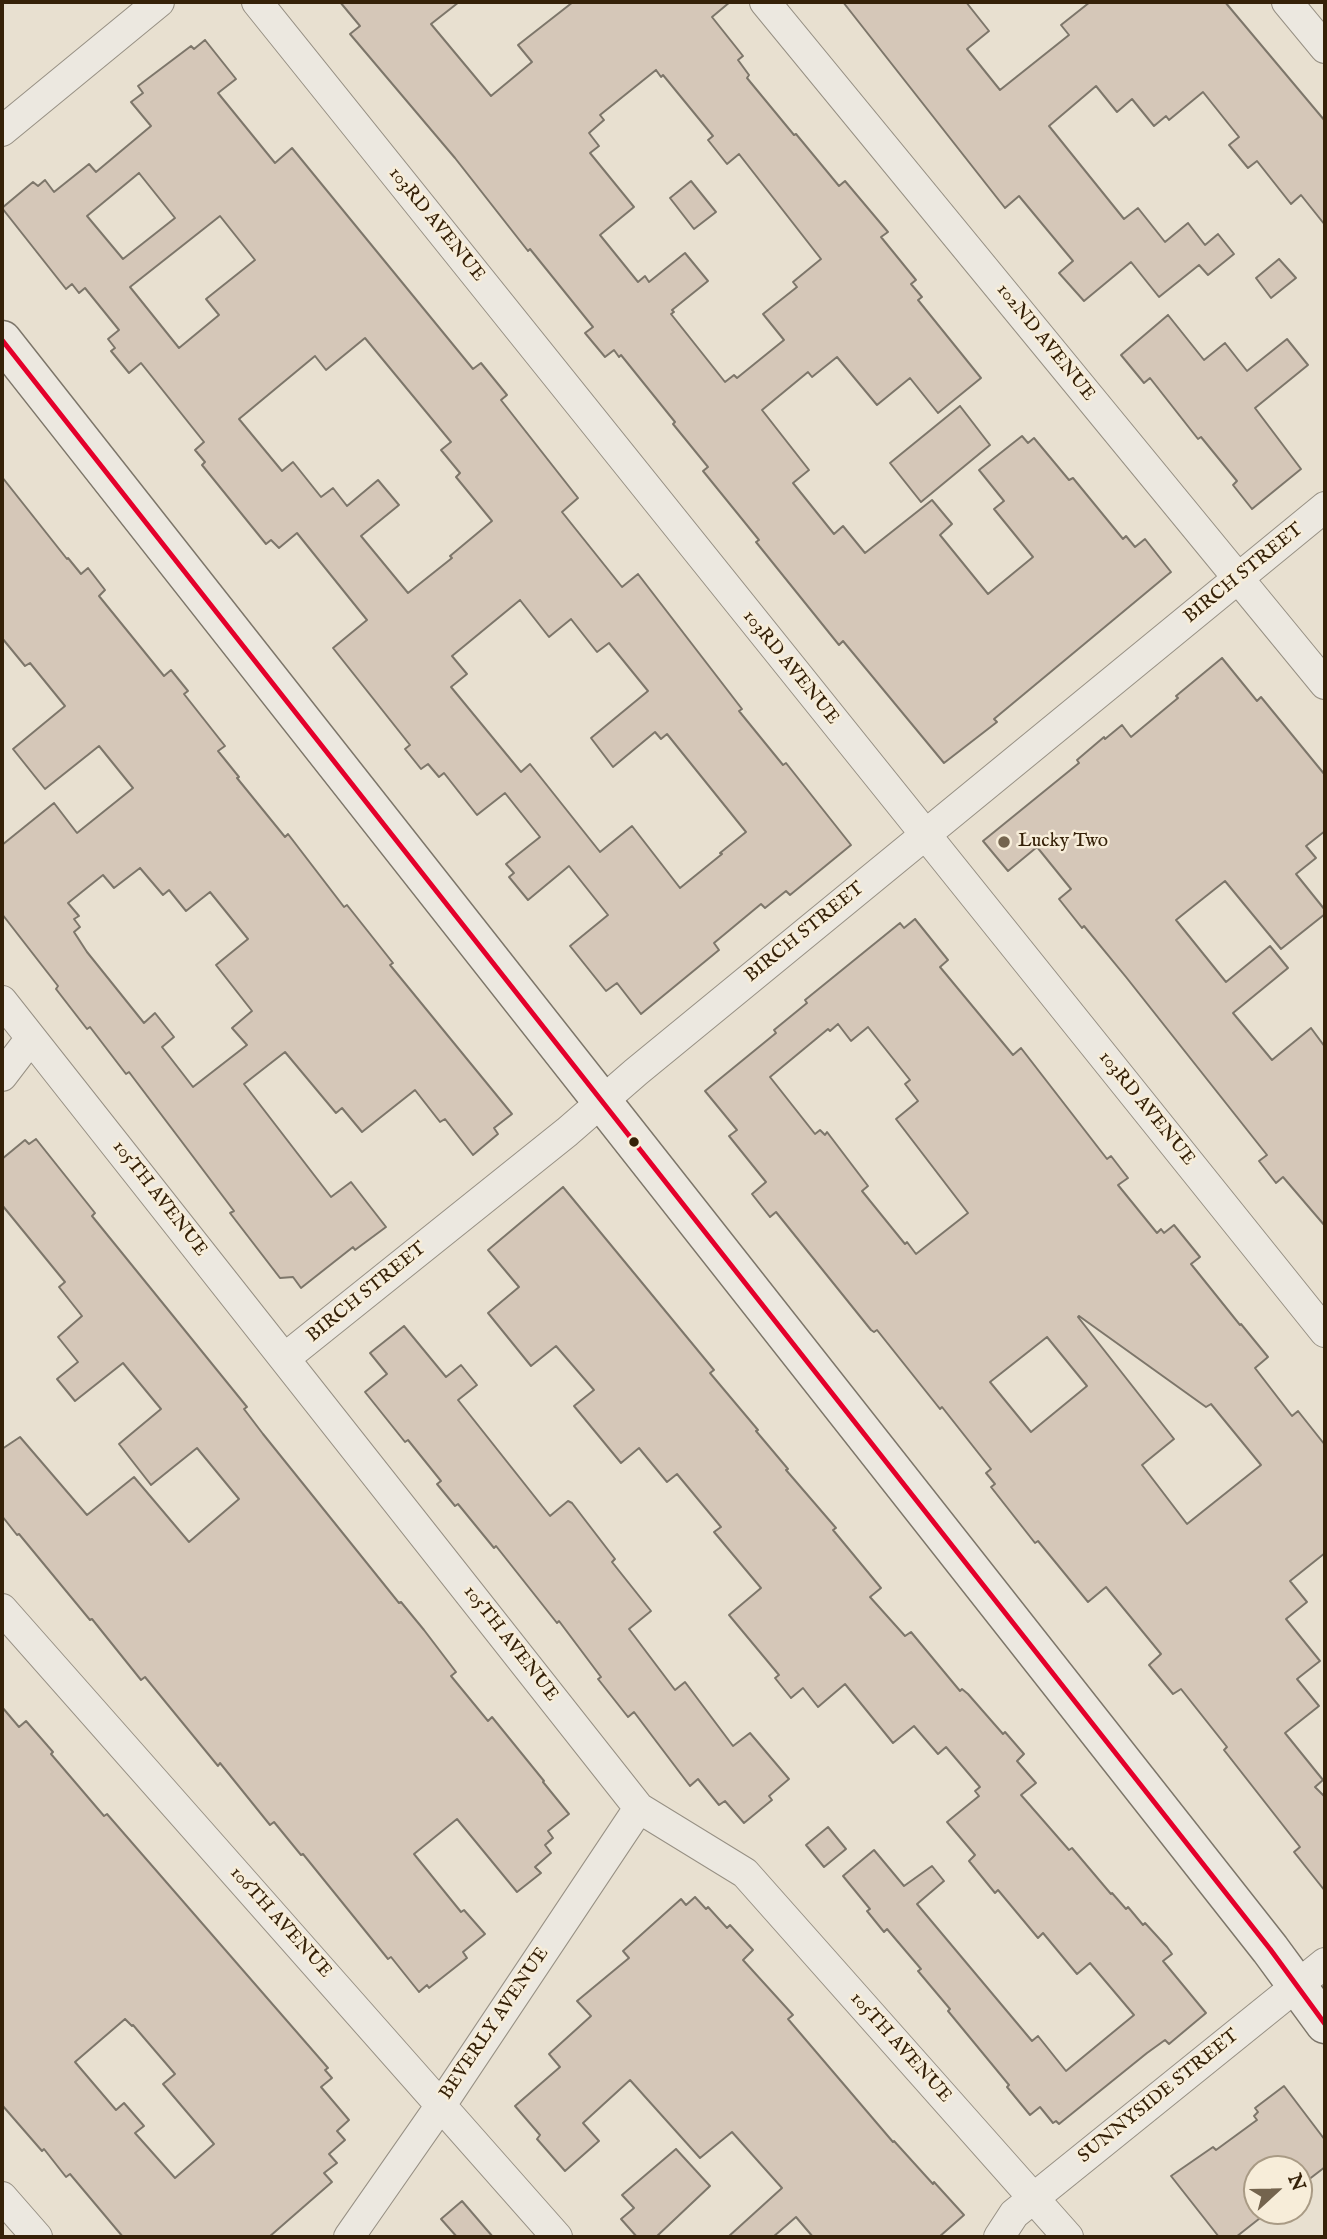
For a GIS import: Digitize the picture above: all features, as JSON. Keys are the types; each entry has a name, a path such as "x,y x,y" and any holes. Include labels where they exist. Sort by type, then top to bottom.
{"street":[{"path":"2,131 159,2"},
{"name":"103RD AVENUE","path":"257,2 1325,1332"},
{"name":"102ND AVENUE","path":"765,2 1325,684"},
{"path":"1287,2 1325,48"},
{"path":"2,340 601,1102 1311,1974 1325,2024"},
{"name":"BIRCH STREET","path":"285,1359 1325,507"},
{"name":"105TH AVENUE","path":"2,1001 639,1808 745,1873 1068,2237"},
{"path":"2,1076 31,1038"},
{"name":"106TH AVENUE","path":"2,1609 557,2237"},
{"name":"BEVERLY AVENUE","path":"349,2237 441,2105 639,1808"},
{"name":"SUNNYSIDE STREET","path":"999,2237 1014,2214 1311,1974"},
{"path":"2,2197 37,2237"}],"building":[{"path":"340,2 459,2 431,24 491,96 532,62 518,45 573,2 730,2 712,17 743,56 738,60 749,75 747,78 839,186 845,181 888,232 881,237 916,280 911,284 922,297 918,300 981,378 938,413 910,378 877,405 837,357 812,377 808,372 762,410 809,470 793,483 834,534 843,526 865,553 932,500 952,524 940,535 988,594 1033,557 994,509 1004,501 979,470 1022,436 1028,443 1034,438 1069,480 1073,478 1123,539 1126,536 1135,547 1145,539 1171,572 994,719 997,722 944,763 843,641 839,645 756,542 759,540 703,471 708,467 621,355 619,357 614,350 605,357 585,333 593,327 350,34 360,26","holes":["656,70 661,77 663,75 713,136 708,140 727,164 739,154 821,259 793,282 797,287 763,314 784,340 737,378 734,375 725,382 671,314 674,312 672,310 708,281 685,253 649,282 645,276 638,282 600,235 634,207 590,153 599,146 589,133 604,120 600,115"]},
{"path":"843,2 966,2 989,31 967,49 1000,90 1069,35 1061,25 1090,2 1225,2 1325,121 1325,225 1301,195 1291,204 1257,161 1248,168 1229,145 1239,137 1203,92 1169,120 1166,116 1154,126 1132,99 1117,112 1096,86 1049,126 1124,219 1138,208 1165,242 1188,223 1205,245 1218,234 1234,254 1208,275 1199,265 1159,297 1131,262 1084,301 1059,273 1073,261 1019,196 1005,208"},
{"path":"205,40 236,79 218,93 275,163 292,148 473,369 481,363 507,395 501,400 578,498 562,512 622,587 638,574 742,709 739,711 783,765 786,763 851,845 790,895 786,891 765,908 761,904 714,943 719,950 641,1014 617,983 606,991 570,946 608,915 569,866 528,900 509,877 514,873 506,864 540,837 505,793 477,815 444,773 439,777 428,764 421,769 405,749 410,745 333,648 367,620 297,533 279,548 271,540 266,544 202,465 205,462 195,450 204,442 141,363 129,373 111,351 115,348 108,339 119,330 85,288 79,293 72,284 66,289 2,208 33,182 38,186 45,180 54,192 89,164 96,172 151,126 131,102 143,93 138,86 191,46 194,49","holes":["139,173 175,218 123,259 87,216","220,216 255,260 206,299 219,315 179,348 130,287","365,338 451,442 441,450 460,473 456,477 492,521 408,593 361,536 399,505 378,480 347,506 333,488 321,497 293,462 282,471 239,419 315,356 326,370","520,600 549,637 571,619 597,652 609,643 648,691 591,738 613,767 655,732 661,739 667,734 746,832 680,888 632,826 600,852 530,764 521,772 451,687 467,674 452,656"]},
{"path":"691,181 716,212 694,229 670,198"},
{"path":"1279,259 1296,278 1271,298 1256,278"},
{"path":"1168,315 1204,360 1225,343 1247,371 1287,339 1308,365 1255,408 1301,469 1252,509 1233,485 1237,481 1201,437 1198,439 1150,378 1144,383 1121,355"},
{"path":"960,406 990,445 921,502 890,463"},
{"path":"2,477 81,574 88,568 105,590 99,596 164,676 171,670 188,691 184,694 225,746 218,751 239,777 237,778 285,837 288,834 344,907 347,905 393,963 390,965 512,1114 494,1128 498,1134 473,1155 445,1119 440,1122 415,1090 362,1132 342,1108 336,1113 285,1052 244,1084 331,1197 351,1182 386,1227 355,1250 353,1247 301,1288 293,1277 280,1278 230,1213 234,1211 129,1072 126,1074 90,1027 87,1029 56,989 58,986 2,914 2,845 54,803 77,833 133,788 99,746 45,789 13,749 65,706 30,663 25,666 2,638","holes":["140,868 163,895 169,890 186,911 210,892 248,939 216,965 252,1011 232,1028 247,1045 193,1087 162,1047 174,1037 155,1013 144,1023 87,952 74,932 80,927 74,919 79,916 68,903 103,875 114,888"]},
{"path":"1222,658 1257,701 1261,697 1325,775 1325,831 1306,846 1316,858 1296,874 1325,910 1325,914 1281,949 1225,881 1176,920 1226,982 1270,946 1288,968 1233,1013 1272,1060 1311,1028 1325,1047 1325,1226 1283,1177 1276,1183 1259,1161 1267,1155 1126,977 1059,899 1071,889 1037,847 1008,871 983,841 1079,763 1077,760 1104,737 1105,739 1122,725 1131,737"},
{"path":"915,919 948,960 940,967 1013,1055 1021,1048 1107,1159 1111,1156 1128,1178 1118,1185 1157,1233 1161,1229 1164,1233 1174,1225 1200,1257 1191,1264 1268,1357 1255,1368 1292,1416 1298,1411 1325,1445 1325,1553 1290,1581 1307,1602 1286,1619 1320,1661 1297,1679 1319,1706 1285,1733 1323,1780 1315,1787 1325,1797 1325,1891 1294,1852 1300,1847 1224,1750 1227,1747 1181,1689 1173,1694 1149,1665 1161,1654 1106,1587 1088,1602 1038,1541 1035,1543 991,1487 995,1484 986,1473 991,1469 942,1407 940,1409 877,1330 871,1330 776,1212 770,1217 752,1194 766,1182 729,1136 737,1130 705,1091 776,1033 774,1030 807,1003 805,1000 900,923 904,928","holes":["838,1024 851,1041 868,1027 910,1080 905,1084 918,1101 896,1119 968,1213 916,1254 862,1191 868,1186 827,1132 825,1135 820,1130 815,1134 770,1077 828,1029 830,1031","1078,1317 1206,1407 1211,1404 1261,1465 1187,1524 1142,1465 1174,1439","1047,1337 1087,1386 1031,1432 990,1382"]},
{"path":"36,1139 95,1213 92,1216 247,1407 244,1409 263,1434 399,1603 401,1602 424,1630 456,1672 451,1676 488,1721 492,1717 569,1814 548,1831 553,1838 545,1845 551,1853 535,1867 541,1873 517,1892 457,1819 414,1854 461,1912 464,1910 485,1934 463,1952 467,1958 429,1988 427,1985 419,1992 391,1957 388,1959 303,1854 301,1855 274,1822 270,1825 220,1763 218,1766 145,1677 141,1680 2,1516 2,1449 20,1437 87,1515 134,1477 189,1542 239,1499 197,1448 151,1485 119,1444 161,1409 123,1363 75,1401 57,1379 78,1362 58,1337 82,1316 59,1287 65,1282 2,1205 2,1159 25,1140 29,1144"},
{"path":"563,1187 714,1370 710,1373 758,1430 756,1431 788,1469 786,1470 836,1528 833,1530 881,1588 870,1597 905,1636 911,1632 960,1691 962,1689 968,1694 1024,1754 1017,1761 1036,1783 1021,1795 1111,1894 1126,1909 1128,1907 1143,1925 1145,1923 1167,1947 1172,1954 1163,1961 1206,2013 1169,2044 1165,2040 1147,2053 1059,2124 1056,2121 1053,2123 1040,2107 1030,2115 918,1971 921,1969 887,1929 884,1932 867,1911 870,1909 843,1876 874,1850 904,1886 932,1866 944,1881 917,1904 1032,2041 1038,2036 1066,2071 1134,2015 1090,1963 1077,1974 1043,1933 1038,1938 998,1890 995,1893 969,1861 975,1855 947,1822 979,1796 975,1791 980,1787 946,1747 938,1754 914,1726 893,1743 845,1684 818,1707 803,1688 791,1698 775,1678 779,1675 729,1615 761,1588 714,1532 721,1527 677,1474 667,1482 639,1448 621,1463 574,1406 594,1390 556,1346 531,1366 488,1313 519,1287 488,1250"},
{"path":"404,1326 446,1377 461,1365 477,1385 458,1400 550,1516 568,1501 572,1503 615,1559 612,1562 651,1611 629,1629 675,1690 685,1682 733,1746 750,1733 789,1779 769,1796 772,1800 744,1823 725,1801 719,1805 698,1779 690,1786 634,1712 628,1717 598,1679 601,1677 559,1621 557,1623 496,1546 494,1548 458,1504 455,1506 437,1484 441,1481 365,1392 387,1374 370,1353"},
{"path":"2,1707 19,1727 26,1721 104,1816 107,1814 328,2068 325,2070 332,2078 321,2087 349,2120 337,2131 345,2140 329,2154 337,2163 324,2173 332,2182 269,2237 123,2237 70,2174 66,2177 44,2149 42,2151 2,2105","holes":["125,2019 175,2074 163,2084 214,2144 175,2178 135,2133 144,2126 124,2103 116,2110 75,2062"]},
{"path":"828,1827 846,1849 824,1867 806,1845"},
{"path":"695,1897 727,1928 730,1925 753,1950 743,1960 793,2015 788,2019 893,2142 964,2215 939,2237 813,2237 796,2217 773,2237 728,2237 782,2188 732,2132 700,2158 630,2080 583,2123 599,2141 565,2171 537,2139 540,2135 515,2106 560,2067 549,2054 591,2016 577,2001 629,1958 623,1951 681,1899 686,1905"},
{"path":"1284,2086 1325,2140 1325,2167 1313,2176 1313,2155 1243,2155 1243,2225 1251,2225 1236,2237 1219,2237 1171,2176 1213,2147 1216,2150 1257,2120 1254,2116 1258,2112 1255,2108"},
{"path":"676,2149 710,2186 656,2237 637,2237 621,2219 634,2208 622,2195"},
{"path":"462,2201 493,2237 457,2237 441,2219"}],"transit line":[{"path":"2,340 1270,1949 1325,2024"}],"place":[{"name":"Lucky Two","path":"1004,842"}]}
